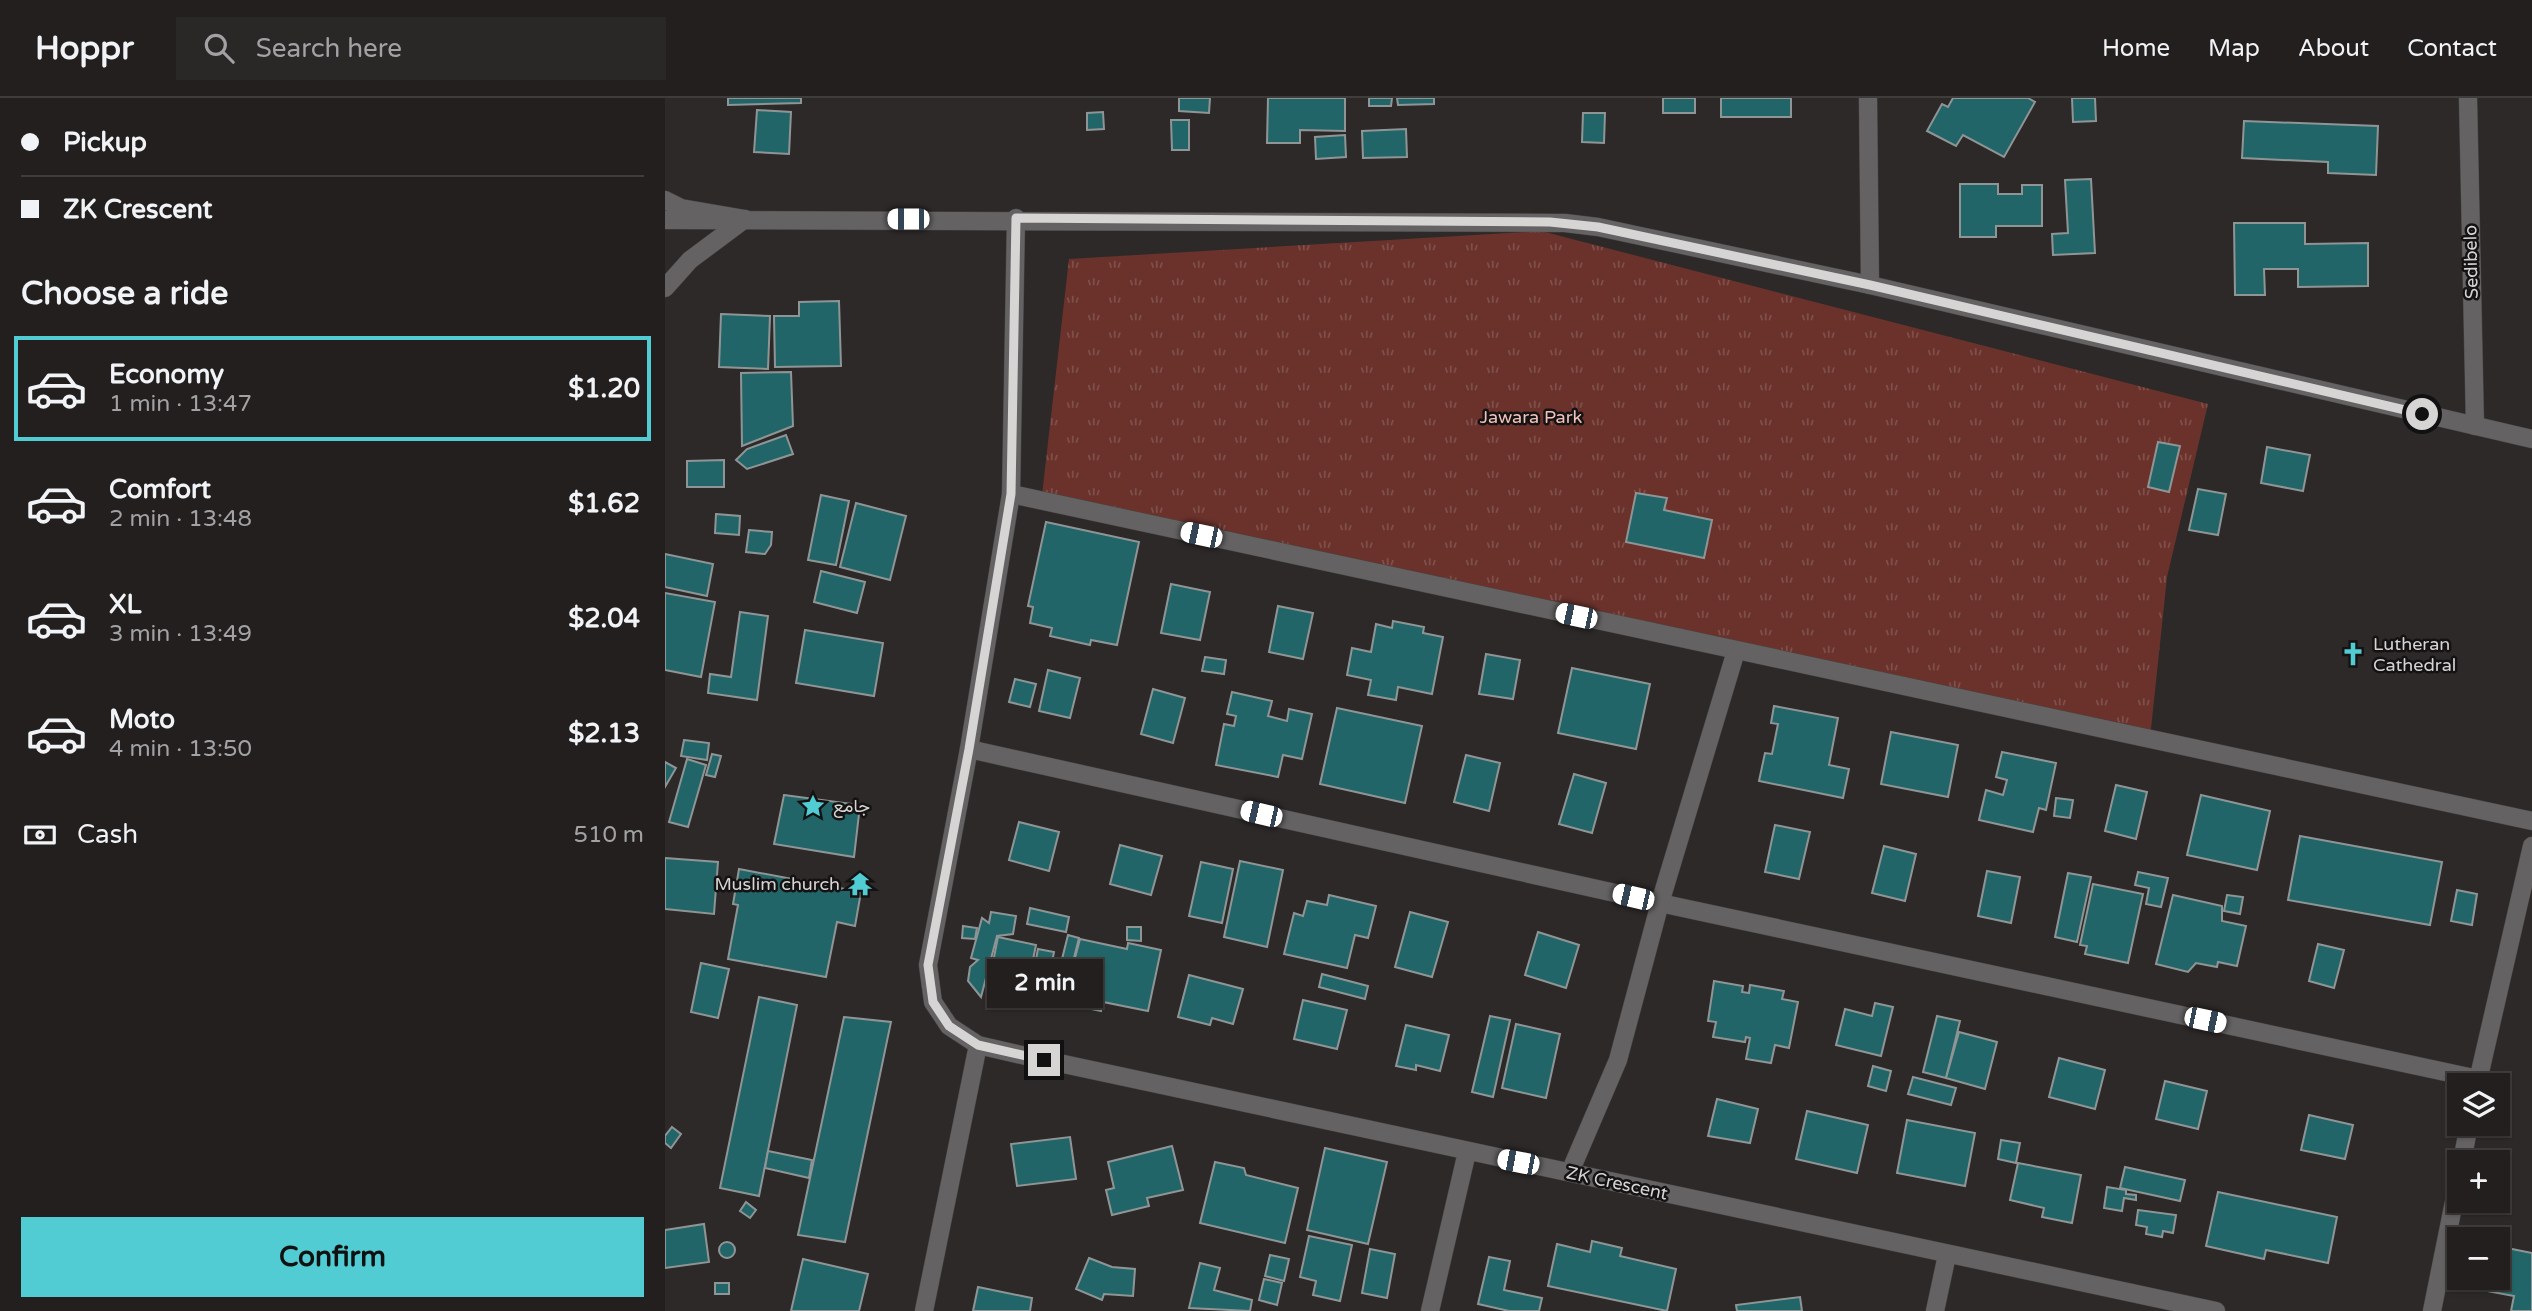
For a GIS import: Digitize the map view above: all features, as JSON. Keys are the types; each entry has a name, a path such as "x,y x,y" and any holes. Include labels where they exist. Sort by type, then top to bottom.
{"street":[{"path":"1868,98 1870,285"},
{"name":"Sedibelo","path":"2468,98 2475,426"},
{"path":"665,200 681,208 745,219"},
{"path":"924,1311 978,1045 949,1026 933,1002 928,965 969,749 1011,494 1016,218"},
{"path":"665,220 1016,218 1565,223 1598,227 1870,285 2532,439"},
{"path":"665,288 690,260 745,219"},
{"path":"1011,494 2532,821"},
{"path":"1570,1172 1618,1060 1660,903 1736,651"},
{"path":"969,749 2447,1075"},
{"path":"2479,1073 2532,846"},
{"name":"ZK Crescent","path":"978,1045 2216,1311"},
{"path":"1430,1311 1467,1152"},
{"path":"2433,1311 2452,1213"},
{"path":"1935,1311 1947,1255"}],"green space":[{"name":"Jawara Park","path":"1541,231 2208,404 2167,577 2150,738 1042,495 1069,259"}],"building":[{"path":"728,98 801,98 801,103 728,105"},
{"path":"1179,98 1210,98 1209,113 1179,111"},
{"path":"1268,98 1345,98 1345,131 1300,130 1300,143 1267,143"},
{"path":"1369,98 1392,98 1391,106 1369,106"},
{"path":"1397,98 1434,98 1434,104 1398,105"},
{"path":"1663,98 1695,98 1695,113 1663,113"},
{"path":"1721,98 1791,98 1791,117 1721,117"},
{"path":"1953,98 2028,98 2035,102 2004,157 1963,135 1956,146 1927,131 1942,104 1948,107"},
{"path":"2072,98 2095,98 2096,121 2073,122"},
{"path":"757,110 791,112 789,154 754,152"},
{"path":"1103,112 1104,129 1087,130 1087,113"},
{"path":"1583,113 1605,113 1604,143 1582,142"},
{"path":"1171,120 1189,120 1189,150 1172,150"},
{"path":"2244,121 2378,126 2376,175 2328,173 2328,162 2242,158"},
{"path":"1406,129 1407,157 1363,158 1362,131"},
{"path":"1345,135 1346,157 1316,159 1315,137"},
{"path":"2091,179 2095,253 2053,255 2052,234 2068,233 2065,180"},
{"path":"1960,184 1998,184 1998,194 2022,194 2022,185 2042,185 2042,226 1996,226 1996,237 1960,237"},
{"path":"2234,223 2305,223 2305,244 2368,243 2368,286 2298,287 2298,269 2264,269 2265,295 2235,295"},
{"path":"839,301 841,366 775,367 774,316 799,316 799,302"},
{"path":"721,314 770,316 768,369 719,367"},
{"path":"791,372 793,426 742,446 741,373"},
{"path":"786,435 793,454 747,469 736,460 747,449"},
{"path":"2158,442 2180,446 2169,492 2148,487"},
{"path":"2267,447 2310,455 2303,491 2261,483"},
{"path":"724,460 724,487 687,487 687,461"},
{"path":"2198,489 2226,494 2218,535 2189,530"},
{"path":"1636,493 1667,498 1664,510 1712,520 1704,558 1626,542"},
{"path":"821,495 849,501 836,565 808,560"},
{"path":"856,503 906,516 890,580 840,567"},
{"path":"716,514 740,516 739,535 715,533"},
{"path":"1046,522 1139,542 1117,645 1091,640 1090,645 1050,636 1052,628 1030,623 1033,607 1028,606"},
{"path":"749,530 772,532 771,545 765,554 746,552"},
{"path":"665,554 713,564 707,596 665,587"},
{"path":"821,571 865,582 857,613 814,602"},
{"path":"1171,584 1210,592 1200,640 1161,633"},
{"path":"665,593 715,602 701,677 665,670"},
{"path":"1278,606 1313,613 1303,659 1269,652"},
{"path":"740,612 768,616 757,700 708,693 710,674 731,677"},
{"path":"1393,621 1424,627 1423,633 1443,637 1432,694 1398,687 1396,700 1368,695 1371,680 1347,675 1352,648 1371,652 1376,624 1392,628"},
{"path":"805,630 883,643 874,696 796,683"},
{"path":"1486,654 1520,660 1513,699 1479,694"},
{"path":"1205,657 1226,660 1224,674 1202,671"},
{"path":"1572,668 1650,684 1636,749 1558,733"},
{"path":"1048,670 1080,678 1070,718 1039,711"},
{"path":"1015,679 1036,684 1030,707 1009,702"},
{"path":"1153,689 1185,698 1173,743 1141,734"},
{"path":"1232,692 1272,701 1268,716 1287,721 1289,709 1312,714 1302,759 1283,755 1278,777 1216,765 1224,724 1234,726 1236,716 1227,714"},
{"path":"1774,706 1838,718 1829,765 1849,769 1843,798 1759,781 1765,753 1772,754 1778,724 1771,723"},
{"path":"1337,708 1422,726 1405,803 1320,784"},
{"path":"1891,732 1958,745 1948,797 1881,784"},
{"path":"684,740 709,743 707,760 681,756"},
{"path":"2002,752 2056,763 2046,810 2039,808 2033,832 1979,820 1986,790 2003,795 2007,780 1996,777"},
{"path":"712,754 721,756 715,777 706,775"},
{"path":"1466,755 1500,763 1489,811 1454,802"},
{"path":"687,759 706,765 688,827 669,822"},
{"path":"665,762 676,768 665,787"},
{"path":"1574,774 1606,783 1592,833 1559,824"},
{"path":"2116,785 2147,792 2136,839 2105,831"},
{"path":"784,795 860,805 854,857 774,844"},
{"path":"2201,795 2270,811 2257,870 2187,855"},
{"path":"2056,798 2073,800 2070,818 2054,816"},
{"path":"1019,822 1059,832 1049,871 1009,860"},
{"path":"1775,825 1810,832 1799,879 1765,872"},
{"path":"2300,836 2442,862 2430,925 2288,900"},
{"path":"1120,845 1162,856 1151,895 1110,884"},
{"path":"1884,846 1916,854 1905,901 1872,893"},
{"path":"665,858 718,862 714,914 665,909"},
{"path":"1240,861 1283,870 1267,947 1224,937"},
{"path":"1201,862 1233,869 1222,923 1189,916"},
{"path":"739,869 861,892 855,926 837,922 826,977 728,959 738,905 733,904"},
{"path":"1987,871 2020,877 2011,923 1978,916"},
{"path":"2138,872 2168,878 2161,907 2146,904 2149,888 2135,885"},
{"path":"2068,873 2091,877 2077,942 2055,937"},
{"path":"2093,884 2143,894 2128,963 2085,954 2087,946 2080,945"},
{"path":"2457,890 2477,894 2472,925 2451,921"},
{"path":"1329,895 1376,906 1368,938 1355,935 1347,968 1284,954 1294,913 1303,916 1307,901 1327,905"},
{"path":"2173,895 2222,906 2222,921 2246,926 2237,966 2218,962 2217,967 2196,963 2188,972 2156,964"},
{"path":"2227,895 2243,897 2240,914 2224,911"},
{"path":"1030,908 1069,917 1066,932 1027,924"},
{"path":"991,912 1016,916 1013,934 997,936 981,997 968,981 970,967 978,960 971,958 982,918 989,923"},
{"path":"1410,912 1448,922 1432,977 1395,967"},
{"path":"963,926 977,928 975,939 962,938"},
{"path":"1127,927 1141,927 1141,941 1127,940"},
{"path":"1538,932 1579,945 1566,988 1525,975"},
{"path":"1068,935 1079,938 1073,962 1062,959"},
{"path":"998,937 1036,945 1026,994 988,987"},
{"path":"1080,939 1127,949 1128,943 1161,950 1148,1011 1103,1002 1101,1011 1063,1003"},
{"path":"2318,944 2344,950 2334,988 2309,981"},
{"path":"1038,949 1054,952 1046,993 1030,990"},
{"path":"701,963 729,969 718,1018 691,1012"},
{"path":"1322,974 1368,986 1365,999 1319,987"},
{"path":"1189,975 1243,989 1233,1024 1212,1018 1210,1025 1178,1017"},
{"path":"1714,981 1743,986 1742,992 1749,993 1750,985 1784,991 1782,999 1798,1002 1789,1048 1775,1045 1771,1063 1746,1059 1750,1038 1746,1037 1745,1042 1713,1037 1716,1022 1708,1021"},
{"path":"759,997 797,1005 759,1196 720,1188"},
{"path":"1303,1000 1347,1010 1337,1049 1294,1039"},
{"path":"1875,1003 1893,1007 1881,1056 1836,1045 1845,1009 1872,1016"},
{"path":"1490,1016 1510,1020 1493,1097 1472,1092"},
{"path":"1937,1016 1960,1021 1946,1078 1923,1072"},
{"path":"844,1017 891,1022 845,1242 798,1235"},
{"path":"1516,1024 1560,1034 1546,1098 1502,1088"},
{"path":"1406,1025 1449,1035 1440,1071 1416,1065 1416,1070 1396,1066"},
{"path":"1959,1032 1997,1042 1985,1089 1946,1078"},
{"path":"2059,1058 2105,1070 2095,1109 2049,1097"},
{"path":"1873,1066 1891,1071 1886,1091 1868,1086"},
{"path":"1913,1077 1956,1088 1951,1105 1908,1094"},
{"path":"2165,1081 2207,1091 2198,1129 2156,1119"},
{"path":"1717,1099 1758,1109 1750,1143 1708,1136"},
{"path":"1807,1111 1868,1125 1857,1173 1796,1159"},
{"path":"2309,1115 2353,1125 2345,1159 2301,1150"},
{"path":"1907,1120 1975,1133 1965,1186 1897,1173"},
{"path":"672,1127 681,1134 671,1148 665,1143 665,1136"},
{"path":"1070,1137 1076,1179 1017,1186 1011,1144"},
{"path":"2001,1140 2020,1143 2016,1163 1998,1159"},
{"path":"1172,1146 1183,1190 1147,1198 1149,1206 1112,1215 1106,1190 1114,1188 1108,1162"},
{"path":"1325,1148 1387,1162 1368,1244 1307,1230"},
{"path":"768,1151 812,1160 809,1178 765,1168"},
{"path":"1215,1162 1244,1168 1246,1175 1298,1188 1285,1243 1200,1223"},
{"path":"2018,1163 2081,1175 2072,1223 2042,1217 2044,1208 2010,1200"},
{"path":"2125,1167 2185,1180 2180,1201 2120,1188"},
{"path":"2107,1187 2126,1190 2126,1194 2136,1195 2136,1200 2124,1198 2122,1211 2104,1208"},
{"path":"2218,1192 2337,1217 2328,1263 2266,1250 2264,1259 2206,1246"},
{"path":"746,1202 756,1210 750,1218 740,1211"},
{"path":"2138,1210 2176,1215 2173,1233 2163,1231 2162,1237 2146,1234 2147,1227 2136,1225"},
{"path":"704,1224 709,1262 665,1268 665,1230"},
{"path":"1309,1236 1352,1245 1340,1301 1313,1295 1316,1281 1300,1277"},
{"path":"1592,1241 1622,1248 1620,1256 1676,1269 1667,1311 1548,1286 1557,1244 1590,1252"},
{"path":"724,1242 730,1242 735,1250 733,1256 724,1258 719,1253 719,1247"},
{"path":"1370,1249 1395,1254 1387,1298 1362,1293"},
{"path":"2510,1249 2532,1253 2532,1311 2511,1311 2514,1296 2487,1291 2510,1290"},
{"path":"1270,1255 1289,1259 1284,1281 1265,1276"},
{"path":"1489,1257 1510,1261 1504,1290 1542,1298 1539,1311 1509,1311 1478,1304"},
{"path":"1089,1258 1112,1267 1135,1269 1133,1296 1104,1294 1102,1300 1076,1289"},
{"path":"803,1259 868,1274 859,1311 791,1311"},
{"path":"1200,1263 1220,1268 1214,1290 1252,1300 1250,1311 1189,1308"},
{"path":"1264,1279 1282,1283 1277,1305 1259,1300"},
{"path":"715,1283 729,1283 729,1294 715,1294"},
{"path":"978,1287 1032,1298 1030,1311 973,1311"},
{"path":"1800,1297 1802,1311 1737,1311 1736,1305"}],"place":[{"name":"Lutheran Cathedral","path":"2353,654"},
{"name":"جامع","path":"813,806"},
{"name":"Muslim church","path":"860,884"}],"route":[{"path":"1044,1060 978,1045 949,1026 933,1002 928,965 969,749 1011,494 1016,218 1550,222 1598,227 1870,285 2422,414"}]}
